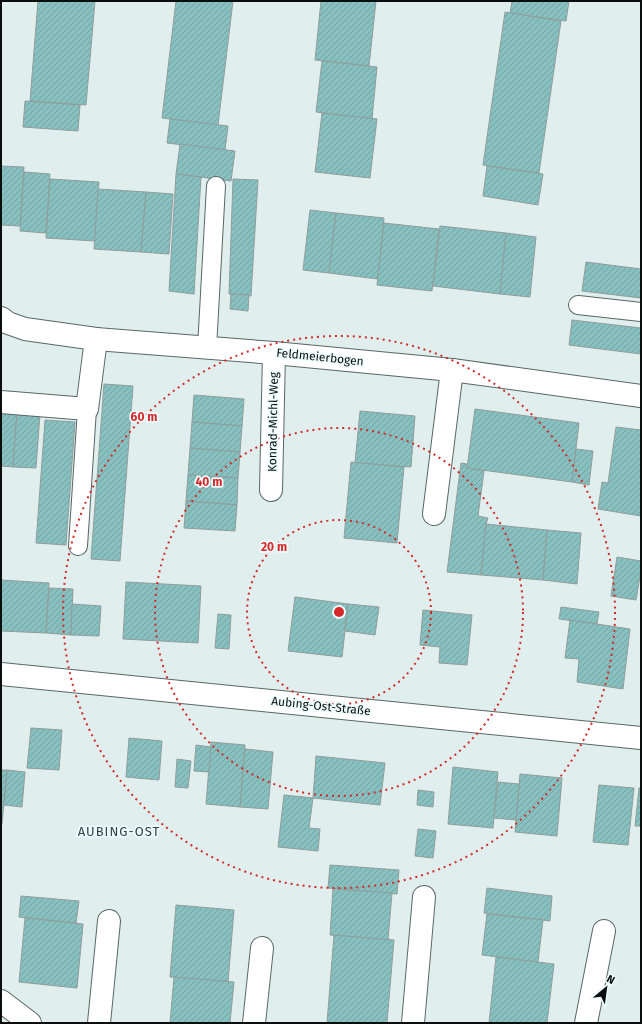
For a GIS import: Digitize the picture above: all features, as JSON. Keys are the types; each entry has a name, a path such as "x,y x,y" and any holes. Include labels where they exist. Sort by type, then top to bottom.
{"street":[{"name":"Feldmeierbogen","path":"1,318 8,323 25,329 96,339 274,353 452,370 641,396"},
{"path":"1,402 87,409 96,339"},
{"name":"Konrad-Michl-Weg","path":"271,490 274,353"},
{"path":"434,514 452,370"},
{"name":"Aubing-Ost-Straße","path":"1,674 641,738"},
{"path":"413,1023 424,897"},
{"path":"100,1023 109,921"},
{"path":"586,1023 604,931"},
{"path":"254,1023 262,948"},
{"path":"1,1001 30,1023"}],"lane":[{"path":"208,348 216,186"},
{"path":"578,305 641,312"},
{"path":"78,546 87,409"}],"building":[{"path":"38,1 95,1 86,105 30,101"},
{"path":"176,1 233,1 218,125 162,118"},
{"path":"321,1 376,1 369,66 315,60"},
{"path":"512,1 569,1 566,21 510,13"},
{"path":"505,12 561,21 539,173 483,165"},
{"path":"322,61 377,67 372,119 316,112"},
{"path":"25,101 80,105 78,131 23,127"},
{"path":"322,113 377,119 370,178 315,172"},
{"path":"170,119 228,126 225,150 167,143"},
{"path":"180,144 235,151 231,181 176,174"},
{"path":"1,166 24,167 20,226 1,225"},
{"path":"487,166 543,174 538,205 483,196"},
{"path":"24,172 50,174 46,233 20,231"},
{"path":"176,174 201,177 194,294 169,291"},
{"path":"50,179 99,182 95,241 46,238"},
{"path":"233,179 258,180 251,296 229,294"},
{"path":"98,189 146,192 141,252 94,249"},
{"path":"146,192 173,194 169,254 141,252"},
{"path":"310,210 336,213 329,273 303,270"},
{"path":"336,213 384,218 378,279 329,273"},
{"path":"384,223 439,229 432,291 377,285"},
{"path":"440,226 506,233 500,294 433,286"},
{"path":"506,233 536,237 530,297 500,294"},
{"path":"586,262 641,269 641,298 582,291"},
{"path":"231,294 249,295 248,311 230,309"},
{"path":"572,320 641,328 641,354 569,345"},
{"path":"104,384 133,386 120,561 91,559"},
{"path":"194,395 244,399 242,426 192,422"},
{"path":"475,409 579,423 572,482 467,468"},
{"path":"1,411 17,412 13,467 1,466"},
{"path":"360,411 415,416 411,467 355,463"},
{"path":"17,412 40,414 36,468 13,467"},
{"path":"45,420 75,422 66,545 36,543"},
{"path":"192,422 242,426 240,452 190,448"},
{"path":"616,427 641,430 641,516 598,509 602,482 608,483"},
{"path":"190,448 240,452 238,478 188,475"},
{"path":"576,449 593,451 589,485 572,482"},
{"path":"351,462 404,467 397,543 344,538"},
{"path":"461,463 467,464 467,468 484,471 478,516 488,518 486,524 481,575 447,572"},
{"path":"188,475 238,478 237,505 186,501"},
{"path":"186,501 237,505 235,531 184,528"},
{"path":"486,524 547,530 543,580 481,575"},
{"path":"547,530 581,533 577,584 543,580"},
{"path":"617,557 641,561 636,600 611,596"},
{"path":"1,580 49,583 46,633 1,631"},
{"path":"126,582 201,586 198,643 123,639"},
{"path":"49,588 73,589 71,635 46,633"},
{"path":"295,597 348,604 342,657 288,651"},
{"path":"72,604 101,606 99,636 71,635"},
{"path":"348,604 379,607 375,635 345,631"},
{"path":"561,607 599,612 597,624 559,619"},
{"path":"423,610 472,615 467,665 439,663 440,647 420,645"},
{"path":"218,614 231,615 229,649 215,648"},
{"path":"570,620 630,629 623,689 577,682 579,659 565,658"},
{"path":"31,728 62,730 59,770 27,768"},
{"path":"129,738 162,741 159,780 126,777"},
{"path":"211,742 245,745 240,807 206,804"},
{"path":"196,745 211,747 209,772 194,771"},
{"path":"245,749 273,752 268,809 240,807"},
{"path":"316,756 385,763 380,805 313,798"},
{"path":"177,759 191,761 188,788 175,787"},
{"path":"453,767 498,772 493,828 448,824"},
{"path":"1,770 7,770 2,824 1,824"},
{"path":"7,770 25,772 22,807 4,805"},
{"path":"520,774 562,778 557,836 515,832"},
{"path":"498,782 519,784 516,820 494,818"},
{"path":"599,785 634,788 628,845 593,842"},
{"path":"639,788 641,788 641,826 635,826"},
{"path":"418,790 434,792 433,807 417,805"},
{"path":"284,795 313,798 309,828 320,829 318,851 278,847"},
{"path":"418,829 436,831 433,858 415,856"},
{"path":"330,865 399,870 397,894 328,888"},
{"path":"487,888 552,896 550,921 484,913"},
{"path":"333,889 392,893 388,940 330,935"},
{"path":"21,896 79,901 76,923 19,917"},
{"path":"176,905 234,910 228,982 170,977"},
{"path":"487,914 543,920 538,962 482,955"},
{"path":"25,918 83,924 77,988 19,982"},
{"path":"334,935 394,940 387,1023 327,1023"},
{"path":"496,957 554,964 547,1023 489,1023"},
{"path":"174,977 234,982 230,1023 170,1023"}],"district":[{"name":"AUBING-OST","path":"119,831"}]}
